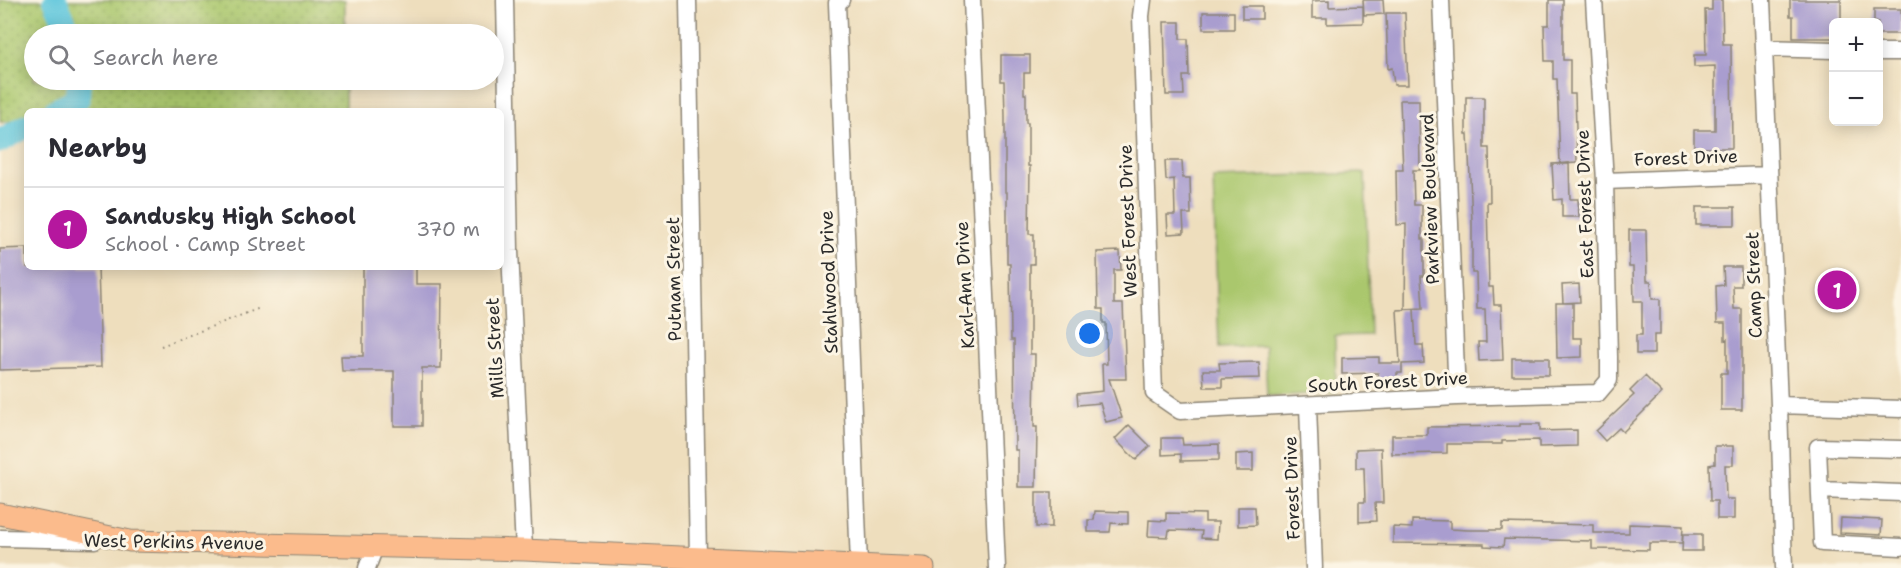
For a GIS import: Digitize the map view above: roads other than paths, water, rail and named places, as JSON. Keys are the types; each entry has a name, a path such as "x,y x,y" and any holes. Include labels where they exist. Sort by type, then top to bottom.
{"main road":[{"path":"0,514 130,541"},
{"name":"West Perkins Avenue","path":"130,541 524,550 924,568"}],"street":[{"name":"Mills Street","path":"505,0 506,251 524,550"},
{"name":"Putnam Street","path":"688,0 699,558"},
{"name":"Stahlwood Drive","path":"841,0 837,3 859,565"},
{"name":"Karl-Ann Drive","path":"972,0 997,568"},
{"name":"Parkview Boulevard","path":"1441,0 1457,397"},
{"name":"Camp Street","path":"1762,0 1784,568"},
{"name":"East Forest Drive","path":"1594,4 1605,181 1609,380 1598,393"},
{"name":"West Forest Drive","path":"1142,8 1154,393 1180,411"},
{"path":"1764,48 1829,50"},
{"path":"1883,52 1901,52"},
{"name":"Forest Drive","path":"1605,181 1769,175"},
{"name":"South Forest Drive","path":"1180,411 1457,397 1598,393"},
{"path":"1779,405 1901,409"},
{"name":"Forest Drive","path":"1308,406 1314,568"},
{"path":"1901,449 1818,447 1822,543 1901,547"},
{"path":"1820,490 1901,493"},
{"name":"West Perkins Avenue","path":"0,538 130,541"},
{"path":"367,568 375,547"}],"waterway":[{"path":"55,0 66,24"},
{"path":"60,108 78,98 78,90"},
{"path":"0,141 24,128"}],"place":[{"name":"Sandusky High School","path":"1837,290"}]}
